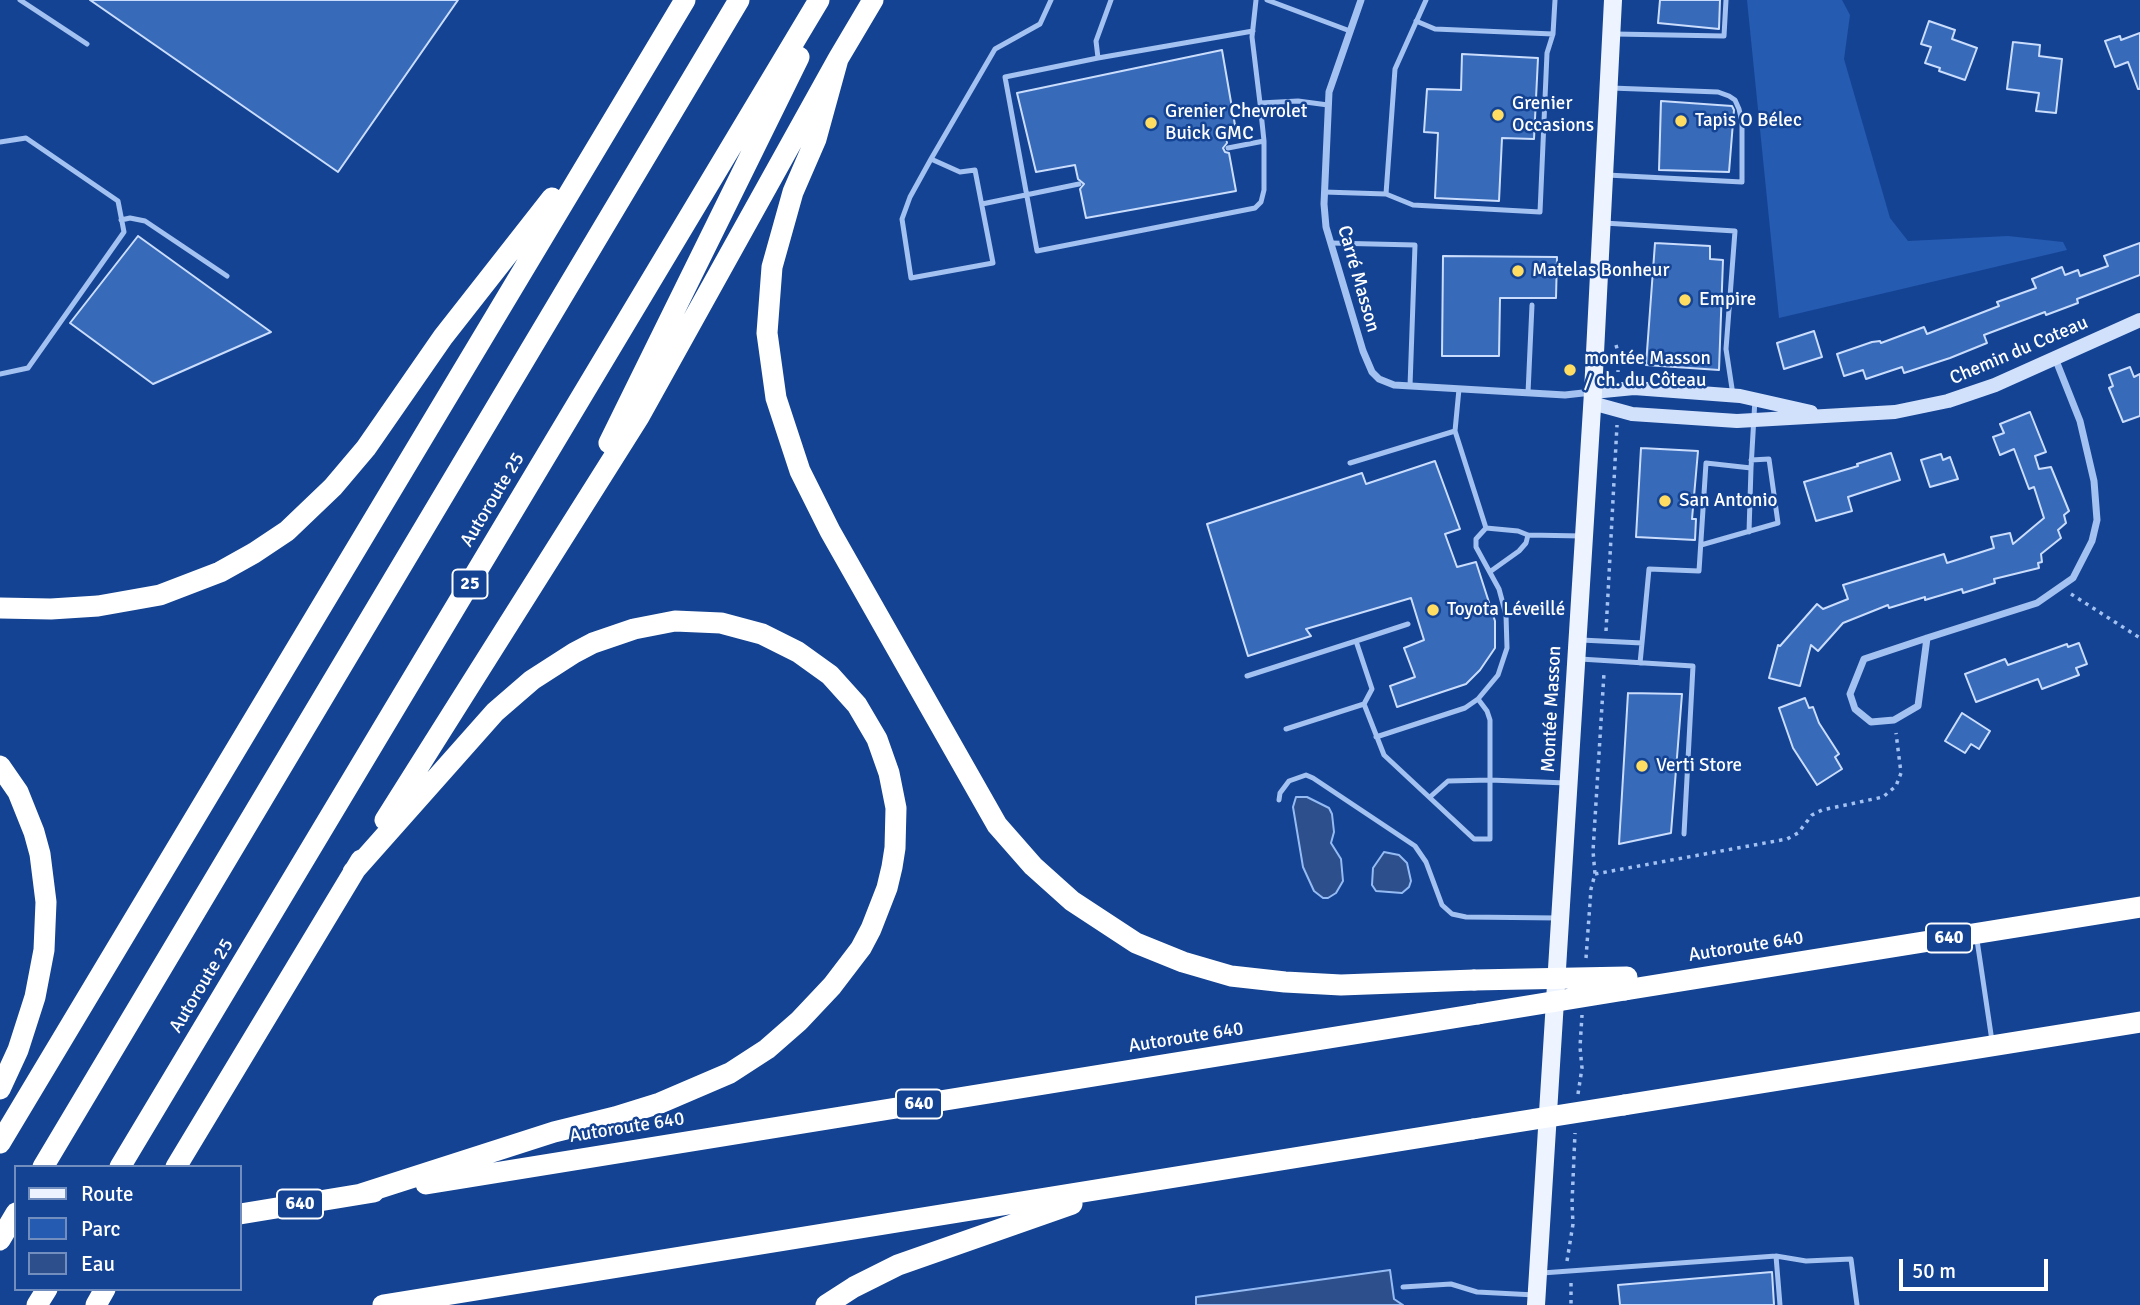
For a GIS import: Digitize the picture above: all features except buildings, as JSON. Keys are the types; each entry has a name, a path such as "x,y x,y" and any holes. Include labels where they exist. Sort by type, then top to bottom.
{"highway":[{"path":"0,1143 685,0"},
{"path":"44,1165 739,0"},
{"name":"Autoroute 25","path":"121,1165 819,0"},
{"path":"481,666 606,450 827,0"},
{"path":"177,1165 353,872 639,417 873,0"},
{"path":"838,59 816,139 793,192 772,267 767,333 774,388 790,446 812,496 997,825 1032,866 1072,901 1136,943 1183,962 1231,976 1341,985 1475,980 1626,983"},
{"path":"0,608 98,606 160,595 220,572 287,531 333,487 366,448 443,337 607,127"},
{"path":"353,872 495,712 532,680 593,643 634,629 675,621 721,623 762,634 798,652 830,675 857,705 877,739 889,773 896,808 895,848 887,888 861,948 832,986 799,1021 767,1049 730,1073 684,1095 625,1114 554,1132 361,1194"},
{"path":"0,765 18,792 34,832 40,854 46,902 44,950 35,997 18,1050 0,1089"},
{"name":"Autoroute 640","path":"242,1214 1478,1014 1626,983 1716,975 2140,907"},
{"path":"383,1305 2140,1021"},
{"path":"826,1305 875,1275 910,1260 1126,1185"},
{"path":"0,1240 14,1216"}],"main road":[{"name":"Montée Masson","path":"1536,1302 1577,659 1613,0"}],"street":[{"name":"Carré Masson","path":"1361,0 1332,79 1328,105 1324,216 1371,372 1387,383 1410,386 1592,398"},
{"name":"Chemin du Coteau","path":"1592,398 1632,414 1737,421 1826,415 1878,415 1935,405 1996,385 2140,320"},
{"path":"1927,638 1918,706 1894,720 1871,722 1855,709 1850,694 1864,659 1927,638 2037,603 2073,578 2092,541 2098,520 2094,481 2080,421 2055,358"},
{"name":"Chemin du Coteau","path":"1592,398 1633,388 1733,395 1826,415"}],"lane":[{"path":"20,0 87,44"},
{"path":"931,159 960,172 975,170 993,262 911,278 902,227 903,214 931,159 995,49 1040,24 1051,0"},
{"path":"1098,58 1096,41 1111,0"},
{"path":"1253,31 1004,77 1037,251 1246,211 1261,202 1264,190 1264,141 1253,31 1256,0"},
{"path":"1267,0 1349,31"},
{"path":"1385,194 1395,69 1426,0"},
{"path":"1324,192 1385,194 1413,205 1541,212 1547,53 1553,34 1555,0"},
{"path":"1611,34 1724,36 1726,0"},
{"path":"1416,21 1435,29 1553,34"},
{"path":"1604,175 1742,182 1742,122 1735,100 1718,93 1609,88"},
{"path":"1260,103 1298,101 1328,105"},
{"path":"0,142 26,138 118,201 124,232 28,368 0,374"},
{"path":"1228,148 1264,141"},
{"path":"982,204 1079,184"},
{"path":"121,220 130,218 145,221 227,276"},
{"path":"1601,223 1735,231 1727,349 1733,395"},
{"path":"1331,243 1415,245 1410,386"},
{"path":"1528,393 1532,305"},
{"path":"1459,388 1455,431 1486,528"},
{"path":"1749,532 1755,399"},
{"path":"1350,463 1455,431"},
{"path":"1701,545 1778,523 1769,459 1751,460"},
{"path":"1640,663 1649,569 1699,571 1706,463 1751,468"},
{"path":"1486,528 1518,531 1528,535 1584,536"},
{"path":"1376,737 1465,708 1478,699 1498,675 1507,648 1503,600 1476,547 1476,540 1486,528"},
{"path":"1490,570 1519,551 1526,543 1528,535"},
{"path":"1247,676 1408,624"},
{"path":"1577,640 1642,643"},
{"path":"1286,729 1364,704 1372,689 1356,641"},
{"path":"1577,659 1693,666 1684,834"},
{"path":"1364,704 1384,755 1474,839 1490,839 1490,720 1488,710 1478,699"},
{"path":"1279,800 1280,793 1289,781 1306,775 1313,778 1415,846 1426,862 1442,905 1452,915 1561,918"},
{"path":"1430,797 1448,781 1569,783"},
{"path":"1976,933 1993,1045"},
{"path":"1776,1256 1780,1305"},
{"path":"1538,1273 1555,1274 1685,1261 1776,1256 1806,1261 1851,1259 1857,1305"},
{"path":"1404,1287 1451,1284 1477,1292 1536,1302"}],"path":[{"path":"1606,630 1617,437"},
{"path":"2077,599 2140,638"},
{"path":"1595,874 1787,839 1794,836 1812,815 1822,810 1883,797 1896,786 1901,773 1896,739"},
{"path":"1571,1283 1571,1305"},
{"path":"1562,1297 1571,1298"}],"green space":[{"path":"1747,0 1842,0 1850,15 1844,59 1890,218 1908,241 2008,236 2063,242 2067,250 1779,318"}],"water":[{"path":"1296,797 1307,797 1329,808 1332,814 1334,832 1331,843 1341,859 1343,881 1336,893 1328,898 1323,898 1314,891 1303,867 1293,807"},
{"path":"1384,852 1399,855 1407,863 1411,881 1402,893 1376,891 1372,885 1373,868"},
{"path":"1390,1270 1394,1299 1403,1305 1196,1305 1196,1297"}],"place":[{"name":"Grenier Occasions","path":"1498,115"},
{"name":"Tapis O Bélec","path":"1681,121"},
{"name":"Grenier Chevrolet Buick GMC","path":"1151,123"},
{"name":"Matelas Bonheur","path":"1518,271"},
{"name":"Empire","path":"1685,300"},
{"name":"montée Masson / ch. du Côteau","path":"1570,370"},
{"name":"San Antonio","path":"1665,501"},
{"name":"Toyota Léveillé","path":"1433,610"},
{"name":"Verti Store","path":"1642,766"}]}
